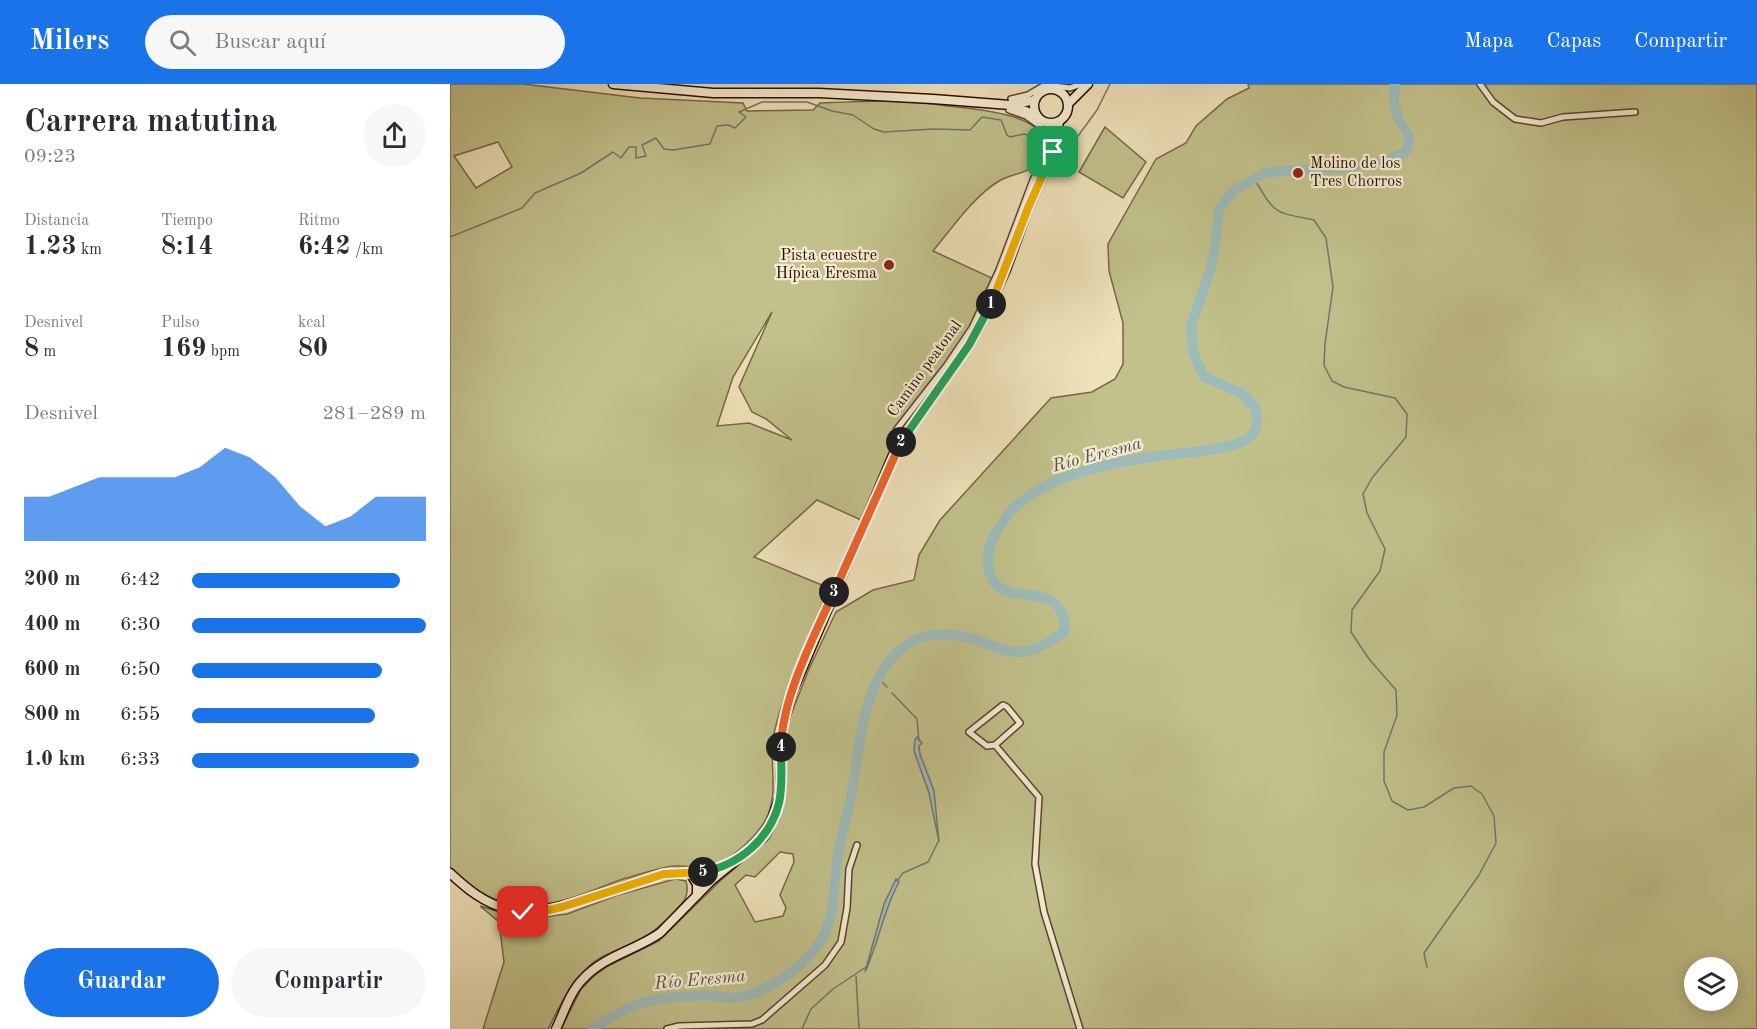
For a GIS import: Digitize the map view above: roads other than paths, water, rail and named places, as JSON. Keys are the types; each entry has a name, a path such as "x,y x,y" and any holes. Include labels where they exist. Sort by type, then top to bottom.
{"street":[{"path":"613,84 670,87 713,93 819,93 1010,105 1035,100"},
{"path":"1480,84 1493,102 1515,119 1541,123 1563,117 1635,112"},
{"path":"1010,105 1045,85 1070,88 1084,86"},
{"path":"1062,93 1084,86"},
{"path":"1068,104 1084,86"},
{"path":"556,1029 574,989 582,979 605,962 650,940 711,881 763,836 778,804 783,725 793,690 900,443 969,345 989,308 1007,267 1028,208 1052,156 1059,122 1067,114 1068,104 1062,93 1046,89 1040,93 1035,100 1036,115"},
{"path":"1010,105 1036,115 1046,123 1055,141"},
{"name":"Camino peatonal","path":"897,429 947,365 972,328 999,270 1033,180 1048,152 1047,134 1043,128 1010,105"},
{"path":"1046,123 1059,122"},
{"path":"1003,705 1020,723 995,745 987,746 969,732 1003,705"},
{"path":"995,745 1039,797 1035,864 1038,883 1044,912 1080,1029"},
{"path":"667,1029 679,1026 752,1024 762,1020 825,965 841,942 846,918 849,869 857,845"},
{"path":"693,875 734,863"},
{"path":"450,873 463,885 495,905 528,912 562,907 664,874 682,872 704,876 711,881"},
{"path":"693,875 697,895"}],"water":[{"path":"917,737 922,743 919,746 920,754 934,791 939,842 929,793 914,751"},
{"path":"896,879 899,882 865,972 884,904"}],"waterway":[{"path":"1062,146 1070,147 1097,110 1110,84"},
{"name":"Río Eresma","path":"592,1029 619,1013 648,1001 707,995 730,998 756,993 781,979 809,956 819,943 830,917 838,855 851,797 864,718 877,681 887,664 908,644 925,636 954,635 1003,650 1021,652 1038,647 1065,631 1063,615 1054,603 1044,598 1008,592 998,587 991,577 988,561 990,545 1004,520 1018,504 1036,491 1081,472 1130,460 1224,447 1243,441 1253,434 1257,423 1255,407 1241,393 1204,377 1193,353 1191,325 1209,274 1215,248 1219,209 1233,191 1265,173 1340,168 1380,162 1404,153 1408,147 1409,135 1398,119 1394,100 1395,84"},
{"path":"450,237 522,208 535,193 581,173 613,152 621,158 629,147 636,147 636,158 646,156 642,145 656,138 664,149 673,150 710,144 717,126 728,125 735,128 746,117 739,112 762,102 807,102 832,111 853,115 874,129 884,132 933,129 970,130 982,117 1001,120 1010,137 1024,134 1046,140"},
{"path":"1255,180 1273,206 1284,213 1314,220 1326,238 1333,287 1324,365 1332,381 1344,387 1395,398 1407,414 1406,437 1372,478 1363,494 1367,513 1385,549 1380,571 1352,610 1351,632 1369,659 1396,690 1397,715 1384,752 1384,781 1392,801 1408,810 1424,807 1454,788 1471,786 1482,794 1494,816 1496,843 1479,875 1424,953 1427,967"},
{"path":"878,678 887,687"},
{"path":"892,693 917,719 919,741"},
{"path":"897,881 903,873 928,862 939,840"},
{"path":"802,1029 811,1009 833,989 866,967"},
{"path":"856,976 859,1029"}],"place":[{"name":"Molino de los Tres Chorros","path":"1298,173"},
{"name":"Pista ecuestre Hípica Eresma","path":"889,265"}]}
